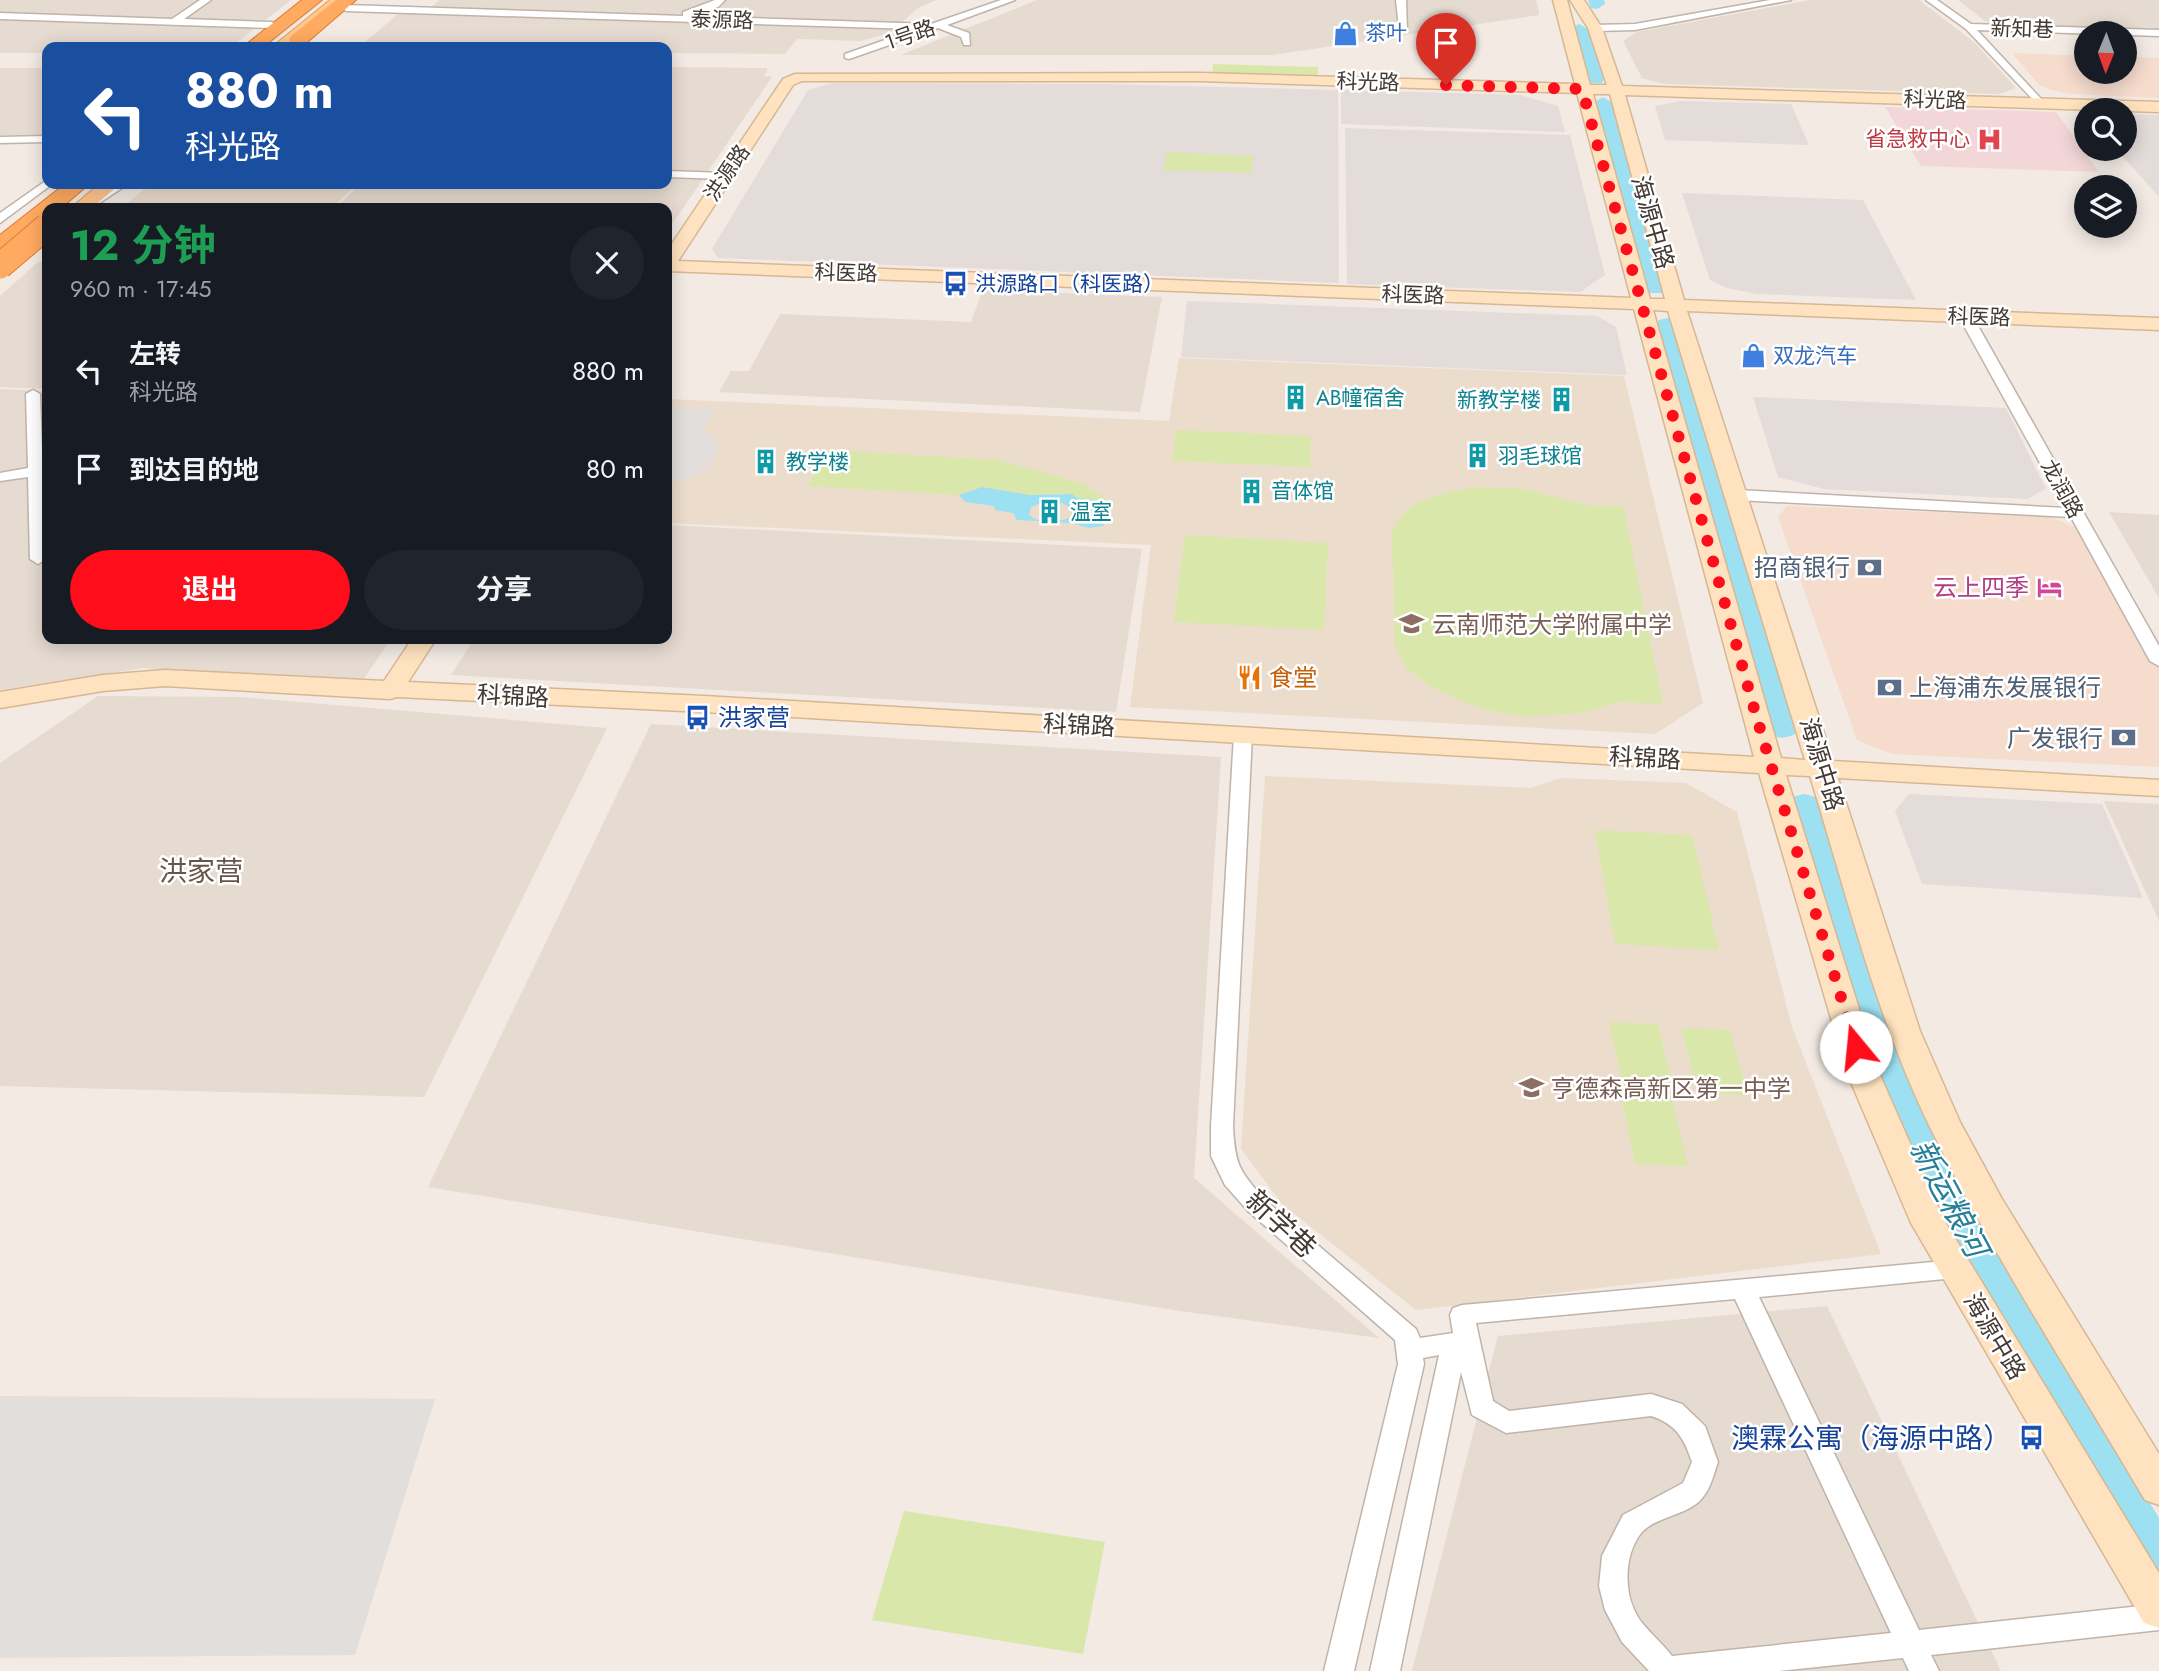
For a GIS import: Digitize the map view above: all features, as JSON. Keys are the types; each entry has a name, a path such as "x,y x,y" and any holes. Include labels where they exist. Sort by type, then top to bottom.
{"highway":[{"path":"258,42 313,0"},
{"path":"279,42 341,2"},
{"path":"295,42 341,2"},
{"path":"0,228 51,189"},
{"path":"54,203 72,189"},
{"path":"75,203 94,189"},
{"path":"0,246 42,213"},
{"path":"0,266 42,230"}],"main road":[{"path":"250,42 304,0"},
{"path":"287,42 341,2"},
{"path":"44,203 62,189"},
{"path":"88,203 105,189"},
{"path":"0,237 42,204"},
{"path":"0,277 42,243"}],"street":[{"path":"175,21 206,0"},
{"path":"304,42 341,2 356,0"},
{"path":"426,10 435,0"},
{"path":"475,11 487,0"},
{"path":"672,18 715,5 720,0"},
{"name":"1号路","path":"849,57 1010,0"},
{"path":"1401,0 1404,28"},
{"name":"海源中路","path":"1560,0 1582,89 1770,766 1863,1073 1928,1223 2159,1609"},
{"name":"海源中路","path":"1577,0 1595,29 1616,90 1676,306 1904,1031 1944,1122 1989,1206 2159,1488"},
{"path":"1595,29 1635,27 1786,0"},
{"path":"1931,0 1969,27 2040,104"},
{"name":"泰源路","path":"341,2 426,10 934,27"},
{"path":"0,16 272,25"},
{"path":"934,27 962,32 966,35 967,43"},
{"name":"新知巷","path":"1969,27 2159,33"},
{"name":"科光路","path":"788,82 818,75 1200,77 2159,107"},
{"name":"洪源路","path":"672,257 788,82"},
{"path":"0,140 42,139"},
{"path":"672,174 725,176"},
{"path":"0,219 42,187"},
{"path":"90,203 114,189"},
{"path":"0,253 42,242"},
{"name":"科医路","path":"672,265 2159,324"},
{"name":"龙润路","path":"1966,317 2159,661"},
{"path":"33,394 38,559"},
{"path":"0,477 36,471"},
{"path":"1737,495 2075,513"},
{"path":"390,691 421,644"},
{"name":"科锦路","path":"0,700 103,683 165,678 718,705 2159,788"},
{"name":"新学巷","path":"1242,735 1222,1126 1223,1156 1233,1179 1256,1205 1407,1336 1411,1350"},
{"path":"1385,1671 1460,1342 1462,1315 1955,1269"},
{"path":"1743,1289 1924,1671"},
{"path":"1339,1671 1411,1364 1411,1350 1460,1342"},
{"path":"1460,1342 1481,1407 1506,1422 1651,1405 1673,1412 1696,1434 1705,1462 1693,1491 1633,1523 1616,1556 1613,1586 1619,1610 1632,1633 1650,1648 1666,1670 2159,1617"}],"shaded area":[{"path":"0,0 291,0 237,42 42,42 42,53 0,53"},
{"path":"440,0 936,0 918,8 890,33 861,41 797,39 785,54 672,53 672,42 365,42 399,13 424,13"},
{"path":"1037,0 1536,0 1539,15 1272,55 900,55"},
{"path":"1810,0 1919,0 1974,42 2016,88 1999,94 1664,84 1642,78 1623,41 1637,32"},
{"path":"1958,0 2159,0 2159,31 2137,30 2137,21 2074,21 2074,29 2006,27 1985,21"},
{"path":"2012,53 2074,56 2074,84 2137,84 2137,57 2159,58 2159,98 2071,94 2039,85"},
{"path":"672,67 768,68 764,76 772,77 672,225 672,203 341,203 355,189 672,189"},
{"path":"0,68 42,68 42,136 0,135"},
{"path":"833,83 1103,84 1338,90 1339,283 718,258 712,249 808,90"},
{"path":"1341,90 1520,95 1558,106 1565,132 1341,124"},
{"path":"1682,101 1791,104 1809,145 1665,140 1655,106"},
{"name":"省急救中心","path":"1885,107 2056,112 2074,137 2074,161 2091,161 2099,172 1921,166"},
{"path":"2137,114 2159,115 2159,197 2127,161 2137,161"},
{"path":"1345,128 1570,135 1605,275 1580,292 1347,284"},
{"path":"145,189 351,189 337,203 127,203"},
{"path":"1682,193 1863,200 1916,300 1757,294 1727,288 1710,280"},
{"path":"38,262 42,262 42,389 0,387 0,296"},
{"path":"983,290 1162,297 1140,412 719,392 731,371 749,371 780,314 971,322"},
{"path":"1187,301 1597,316 1616,327 1627,375 1181,357"},
{"name":"云南师范大学附属中学","path":"1179,358 1624,376 1703,703 1655,734 1130,707 1151,545 672,523 672,399 1169,421"},
{"path":"0,389 42,391 42,644 388,644 363,680 143,668 0,690"},
{"path":"1753,397 2006,408 2046,489 2027,499 1824,489 1778,477"},
{"path":"672,407 716,410 704,428 717,441 718,452 710,465 698,475 672,483"},
{"path":"1787,506 2050,517 2090,533 2159,658 2159,767 1892,754 1857,740 1778,517"},
{"path":"2109,512 2159,515 2159,598"},
{"path":"672,525 1142,549 1116,712 451,675 471,644 672,644"},
{"path":"98,696 238,697 607,728 424,1097 0,1086 0,763"},
{"path":"651,724 1221,757 1194,1178 1379,1338 1180,1311 428,1187"},
{"name":"亨德森高新区第一中学","path":"1265,776 1530,788 1561,778 1686,783 1737,812 1792,1027 1881,1254 1416,1310 1282,1204 1241,1149"},
{"path":"1909,794 2102,804 2143,898 1922,884 1895,811"},
{"path":"2104,801 2159,804 2159,921"},
{"path":"1827,1306 2001,1671 1412,1671 1498,1336"},
{"path":"0,1396 435,1399 355,1655 0,1658"}],"green space":[{"path":"1213,64 1318,67 1318,77 1212,75"},
{"path":"1167,152 1254,156 1251,173 1163,170"},
{"path":"1176,430 1311,436 1310,467 1172,461"},
{"path":"826,450 998,460 1085,484 1111,503 1106,506 1097,500 1077,498 1067,493 1030,495 988,488 972,489 959,495 808,486"},
{"path":"1475,487 1524,489 1588,505 1623,506 1663,704 1618,702 1581,713 1526,717 1478,708 1427,685 1405,666 1395,647 1392,534 1397,522 1414,505 1437,495"},
{"path":"1185,535 1328,543 1324,630 1174,622"},
{"path":"1595,830 1692,835 1719,950 1615,944"},
{"path":"1609,1022 1658,1024 1673,1088 1623,1086"},
{"path":"1681,1028 1730,1030 1748,1095 1698,1093"},
{"path":"1621,1094 1671,1096 1688,1166 1635,1164"},
{"path":"904,1511 1105,1542 1083,1654 872,1620"}],"water":[{"path":"982,487 1030,495 1072,494 1077,498 1097,500 1106,506 1102,511 1108,519 1103,526 1089,528 1072,523 1050,522 1071,517 1073,509 1062,503 1044,502 1031,507 1029,515 1047,522 1017,520 1013,513 995,510 994,506 965,502 959,495"}],"waterway":[{"name":"新运粮河","path":"1596,0 1597,4"},
{"name":"新运粮河","path":"1579,29 1595,79"},
{"name":"新运粮河","path":"1603,103 1657,288"},
{"name":"新运粮河","path":"1667,325 1782,728"},
{"name":"新运粮河","path":"1804,804 1866,1018 1918,1143 2054,1388 2159,1563"}],"place":[{"name":"茶叶","path":"1345,33"},
{"name":"省急救中心","path":"1990,139"},
{"name":"洪源路口（科医路）","path":"955,284"},
{"name":"双龙汽车","path":"1753,356"},
{"name":"AB幢宿舍","path":"1296,398"},
{"name":"新教学楼","path":"1561,400"},
{"name":"羽毛球馆","path":"1478,456"},
{"name":"教学楼","path":"766,462"},
{"name":"音体馆","path":"1251,491"},
{"name":"温室","path":"1050,512"},
{"name":"招商银行","path":"1870,567"},
{"name":"云上四季","path":"2049,587"},
{"name":"云南师范大学附属中学","path":"1412,624"},
{"name":"食堂","path":"1249,677"},
{"name":"上海浦东发展银行","path":"1889,687"},
{"name":"洪家营","path":"698,717"},
{"name":"广发银行","path":"2123,738"},
{"name":"亨德森高新区第一中学","path":"1531,1088"},
{"name":"澳霖公寓（海源中路）","path":"2031,1438"}],"district":[{"name":"洪家营","path":"201,871"}],"route":[{"path":"1446,85 1582,89 1770,766 1856,1047"}]}
